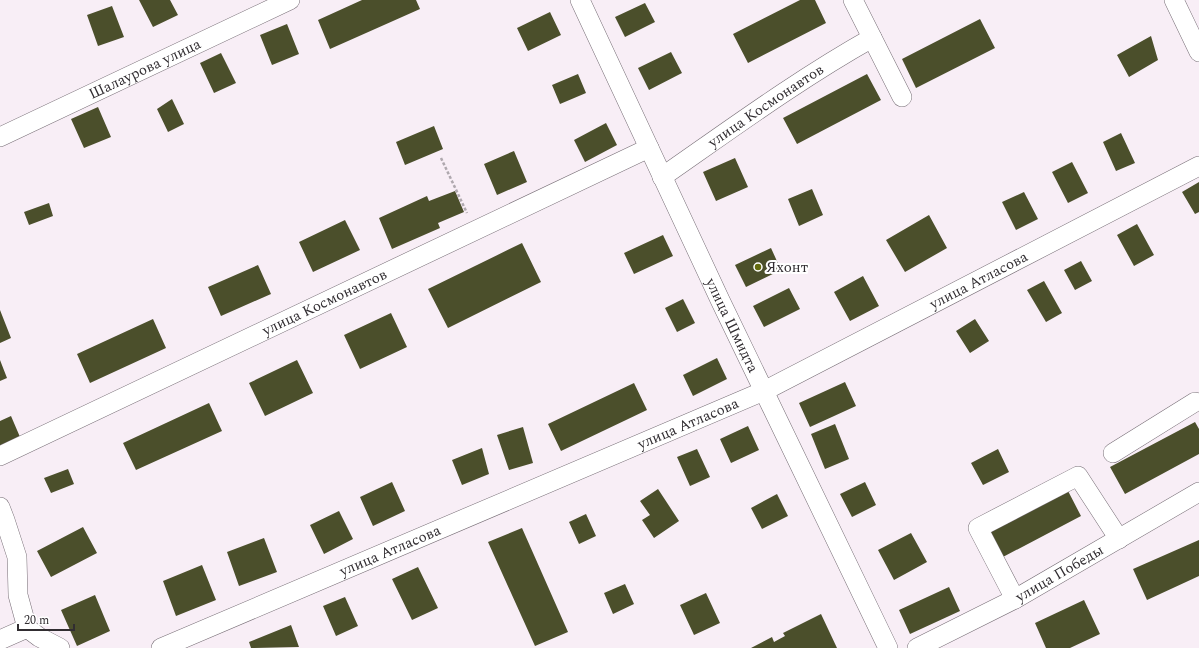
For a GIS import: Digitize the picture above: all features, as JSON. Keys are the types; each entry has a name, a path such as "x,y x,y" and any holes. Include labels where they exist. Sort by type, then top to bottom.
{"street":[{"name":"Шалаурова улица","path":"0,137 290,0"},
{"name":"улица Шмидта","path":"580,0 662,177 888,648"},
{"path":"853,0 902,97"},
{"path":"1174,0 1199,52"},
{"name":"улица Космонавтов","path":"662,177 770,102 846,52 872,38"},
{"name":"улица Космонавтов","path":"0,456 649,148"},
{"name":"улица Атласова","path":"161,648 764,391 1199,166"},
{"path":"1113,453 1198,404"},
{"path":"1015,599 978,528 1078,476 1119,539"},
{"name":"улица Победы","path":"917,648 1015,599 1199,492"},
{"path":"0,507 6,520 17,557 18,595 27,628 39,637 60,648"},
{"path":"0,640 27,628"}],"path":[{"path":"441,158 475,230"}],"building":[{"path":"139,0 170,0 178,15 153,27"},
{"path":"362,0 416,0 420,9 330,49 318,20"},
{"path":"800,0 815,0 826,23 748,63 733,34"},
{"path":"645,3 655,22 625,37 615,17"},
{"path":"112,6 124,37 98,46 87,15"},
{"path":"550,12 561,35 528,51 517,28"},
{"path":"980,19 995,48 916,88 902,59"},
{"path":"287,24 299,54 272,65 260,35"},
{"path":"1151,36 1158,60 1129,77 1117,55"},
{"path":"671,52 682,73 649,90 638,68"},
{"path":"221,53 236,83 214,93 200,63"},
{"path":"578,74 586,93 560,104 552,85"},
{"path":"867,74 881,100 797,144 783,118"},
{"path":"172,99 184,124 168,132 157,109"},
{"path":"98,107 111,137 84,148 71,119"},
{"path":"606,123 617,145 585,162 574,140"},
{"path":"434,126 443,149 405,165 396,142"},
{"path":"1121,133 1135,163 1116,171 1103,142"},
{"path":"514,151 527,182 497,195 484,164"},
{"path":"735,158 748,187 716,201 703,172"},
{"path":"1072,162 1088,193 1068,203 1052,172"},
{"path":"1199,182 1199,212 1195,214 1182,192"},
{"path":"812,189 823,215 799,226 788,199"},
{"path":"455,191 464,212 438,223 440,228 392,249 379,218 427,196 429,201"},
{"path":"1024,192 1038,219 1016,230 1002,202"},
{"path":"49,203 53,216 29,225 24,212"},
{"path":"929,215 947,248 905,272 886,240"},
{"path":"345,220 360,250 313,272 299,242"},
{"path":"1137,224 1154,255 1134,266 1117,235"},
{"path":"663,235 673,256 634,274 624,253"},
{"path":"522,243 541,282 448,328 428,289"},
{"name":"Яхонт","path":"771,248 781,270 746,287 735,265"},
{"path":"1081,261 1092,281 1075,290 1064,270"},
{"path":"258,265 271,294 221,316 208,287"},
{"path":"863,276 879,306 850,321 834,292"},
{"path":"1044,281 1062,313 1046,322 1027,290"},
{"path":"789,288 800,309 764,327 753,306"},
{"path":"683,299 695,323 677,332 665,308"},
{"path":"0,310 11,338 0,343"},
{"path":"391,313 407,347 360,369 344,335"},
{"path":"153,319 166,348 90,383 77,354"},
{"path":"975,319 989,341 970,353 956,331"},
{"path":"717,358 727,379 693,396 683,375"},
{"path":"0,360 7,378 0,381"},
{"path":"297,360 313,393 265,416 249,383"},
{"path":"845,382 856,406 810,427 799,403"},
{"path":"634,383 647,410 561,451 548,424"},
{"path":"209,403 222,431 136,470 123,443"},
{"path":"11,416 20,437 0,446 0,421"},
{"path":"1195,422 1199,429 1199,454 1125,494 1110,467"},
{"path":"835,424 849,459 825,469 811,434"},
{"path":"748,426 759,450 731,463 720,439"},
{"path":"523,427 533,463 509,470 497,435"},
{"path":"482,448 489,474 462,485 452,460"},
{"path":"697,449 710,477 690,486 677,457"},
{"path":"998,449 1009,472 983,485 971,463"},
{"path":"68,469 74,484 51,493 44,478"},
{"path":"392,482 405,511 373,526 360,497"},
{"path":"865,482 876,505 852,517 840,494"},
{"path":"658,489 679,521 654,538 642,520 650,515 640,501"},
{"path":"1067,489 1081,516 1001,558 987,532"},
{"path":"777,494 788,516 762,529 751,508"},
{"path":"339,511 353,539 324,554 310,525"},
{"path":"586,514 596,536 579,544 569,522"},
{"path":"83,527 97,553 51,577 37,551"},
{"path":"522,528 568,632 535,646 488,542"},
{"path":"911,533 927,562 894,580 878,550"},
{"path":"264,538 277,572 239,586 227,552"},
{"path":"1199,540 1199,576 1147,600 1133,569"},
{"path":"202,565 216,600 176,616 163,581"},
{"path":"418,567 438,608 412,620 392,579"},
{"path":"625,584 634,604 613,614 604,593"},
{"path":"949,587 960,611 910,634 899,610"},
{"path":"706,593 720,623 694,635 680,605"},
{"path":"95,595 110,631 77,646 61,610"},
{"path":"345,597 358,626 336,636 323,606"},
{"path":"1084,600 1100,634 1070,648 1046,648 1035,623"},
{"path":"821,614 837,648 751,648 772,637 774,642 785,636 783,633"},
{"path":"291,625 299,647 251,648 249,642"}],"place":[{"name":"Яхонт","path":"758,267"}]}
